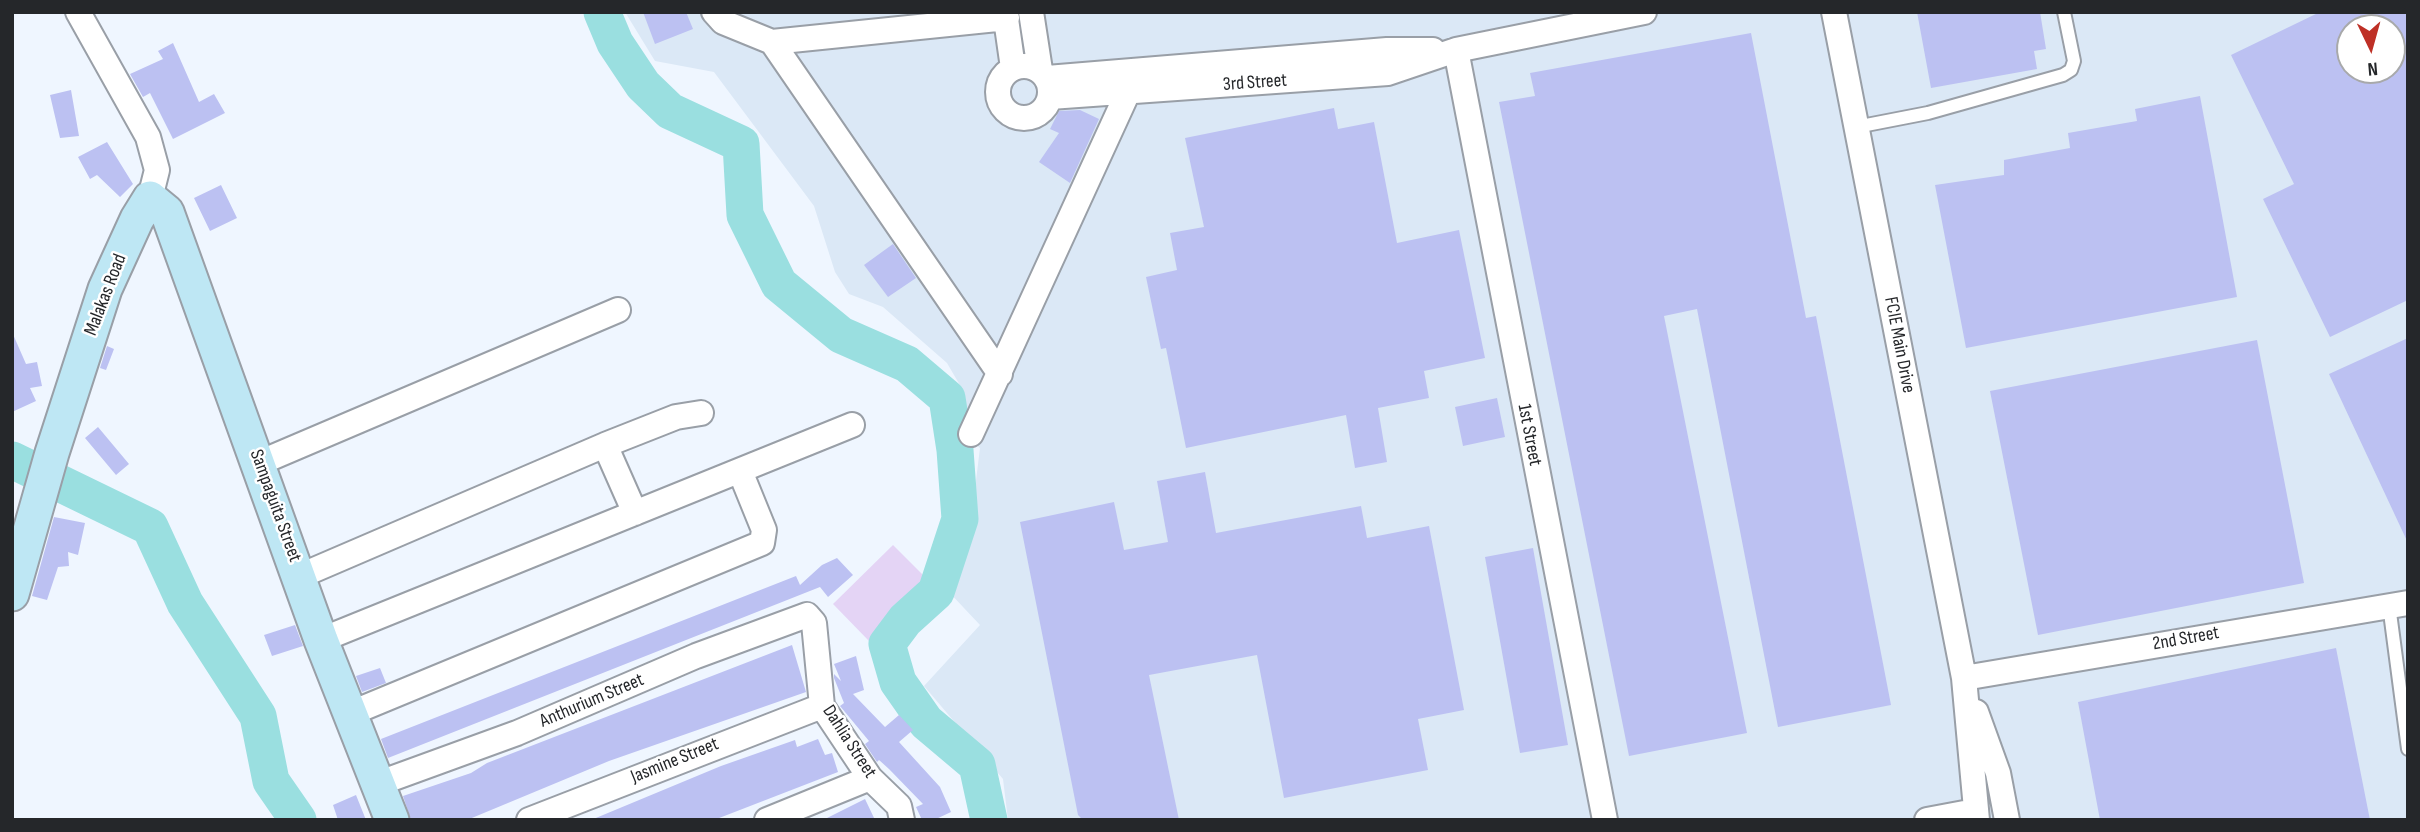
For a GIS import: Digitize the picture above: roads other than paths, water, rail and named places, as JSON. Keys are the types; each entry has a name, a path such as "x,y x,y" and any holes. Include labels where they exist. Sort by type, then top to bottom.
{"street":[{"name":"Malakas Road","path":"12,594 52,453 105,289 137,219 150,198 157,170 148,137 78,12"},
{"path":"713,12 723,22 772,43 1006,15 1013,68"},
{"path":"1031,12 1046,82 1039,114 1029,117 1013,115 1001,103 999,87 1006,73 1013,68 1031,66 1046,82"},
{"name":"3rd Street","path":"1046,82 1128,82 1387,50 1456,50 1644,12"},
{"name":"FCIE Main Drive","path":"1834,12 1964,678 1976,815"},
{"path":"772,43 1000,374"},
{"name":"1st Street","path":"1456,50 1605,820"},
{"path":"971,433 1000,374 1128,82"},
{"name":"Sampaguita Street","path":"150,198 167,212 321,640 392,820"},
{"path":"259,463 618,310"},
{"path":"300,576 605,444 676,417 701,413"},
{"path":"321,640 852,425"},
{"path":"605,444 635,513"},
{"path":"349,714 762,543 764,530 740,471"},
{"name":"2nd Street","path":"1964,678 2399,604"},
{"name":"Dahlia Street","path":"807,615 814,623 822,706 870,778 899,806 902,820"},
{"name":"Anthurium Street","path":"377,783 517,733 696,656 807,615"},
{"name":"FCIE Main Drive","path":"1964,678 1998,773 2007,820"},
{"name":"Jasmine Street","path":"529,820 822,706"},
{"path":"780,818 870,778"},
{"path":"1927,820 1976,815"}],"lane":[{"path":"1856,127 1928,113 2063,75 2071,70 2074,61 2064,12"},
{"path":"2399,604 2408,749"}],"waterway":[{"path":"602,12 615,43 643,85 670,111 741,144 745,215 779,284 841,335 907,364 947,398 955,450 960,519 936,592 905,620 887,644 898,682 926,722 977,765 989,820"},
{"path":"12,460 150,527 185,603 258,716 271,781 298,820"}]}
